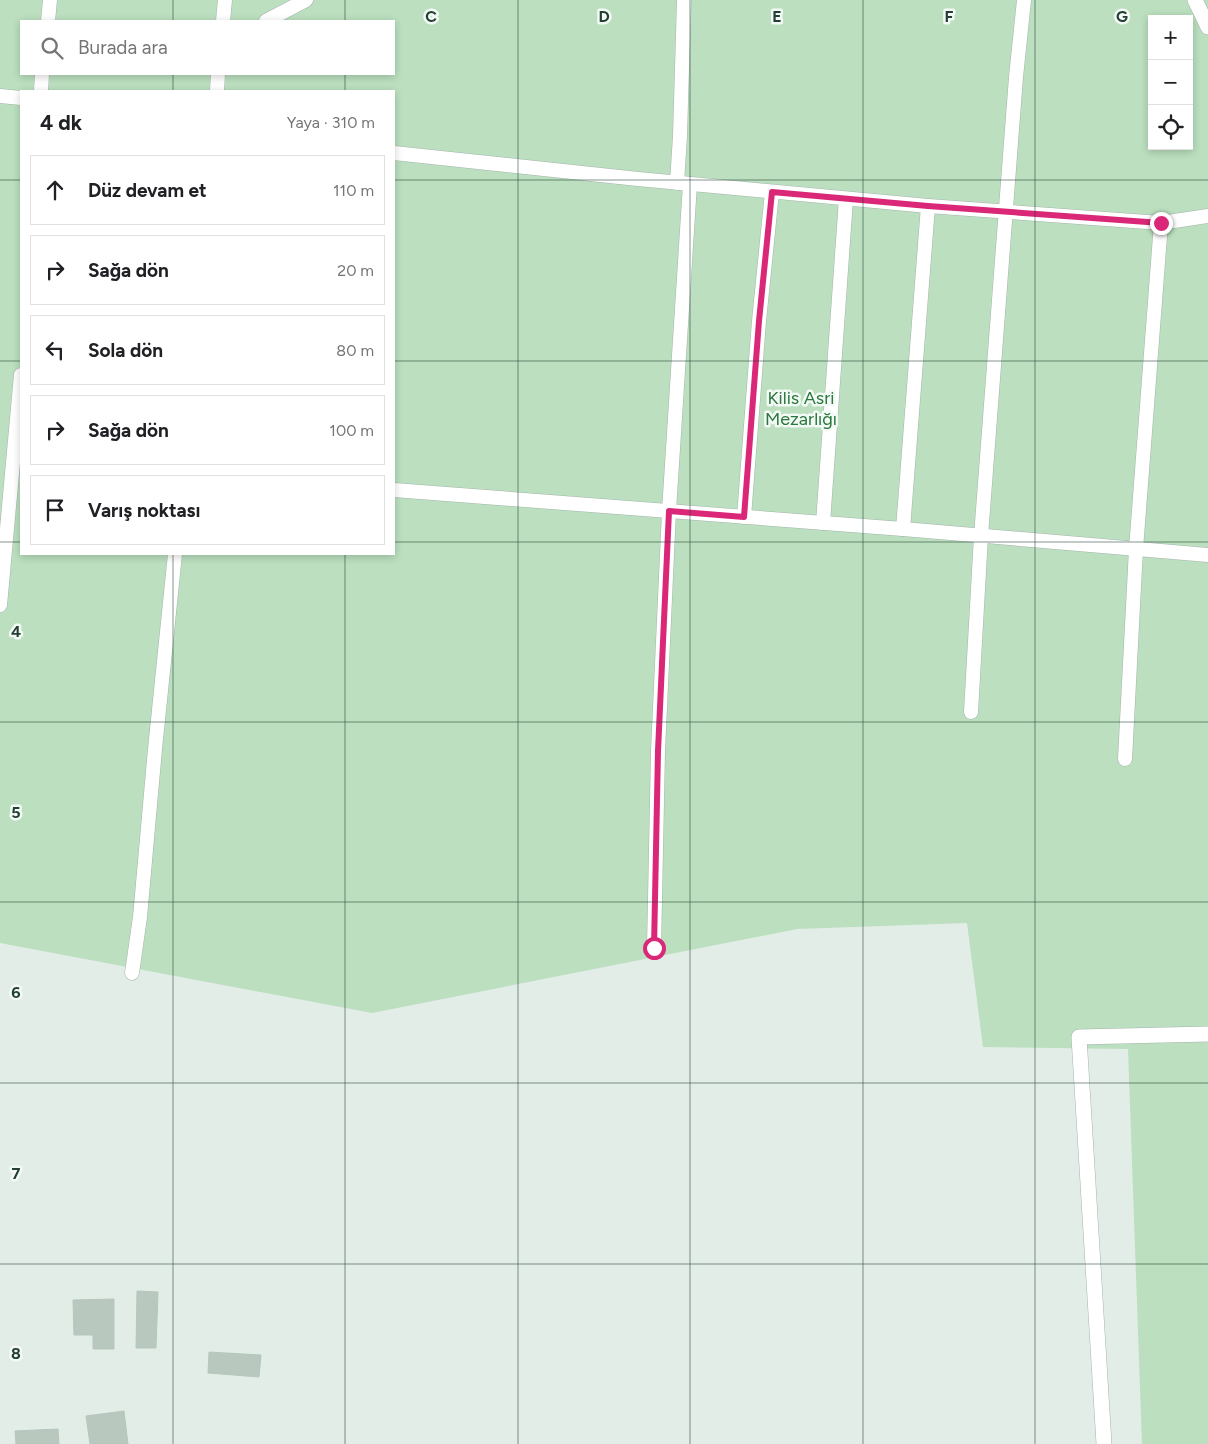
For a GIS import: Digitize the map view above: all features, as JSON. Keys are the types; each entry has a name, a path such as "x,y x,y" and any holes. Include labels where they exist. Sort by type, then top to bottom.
{"street":[{"path":"1195,0 1208,26"},
{"path":"1104,1444 1079,1037 1208,1034"}],"lane":[{"path":"48,20 50,0"},
{"path":"223,20 225,0"},
{"path":"268,20 306,0"},
{"path":"654,948 658,751 684,184 680,136 684,0"},
{"path":"971,712 981,536 1024,0"},
{"path":"41,90 42,75"},
{"path":"217,90 218,75"},
{"path":"0,96 20,98"},
{"path":"395,152 684,184 928,206 1161,223 1208,216"},
{"path":"744,517 759,321 772,192"},
{"path":"823,523 846,199"},
{"path":"903,529 928,206"},
{"path":"1125,759 1136,549 1161,223"},
{"path":"0,605 11,460 20,384"},
{"path":"395,490 903,529 1208,555"},
{"path":"132,973 140,917 175,555"}],"green space":[{"name":"Kilis Asri Mezarlığı","path":"0,0 1208,0 1208,1444 1142,1444 1128,1049 983,1047 967,923 797,929 372,1013 0,943"}],"building":[{"path":"137,1291 158,1292 156,1348 136,1348"},
{"path":"114,1299 114,1349 93,1349 93,1335 74,1335 73,1300"},
{"path":"209,1352 261,1355 259,1377 208,1373"},
{"path":"124,1411 128,1444 90,1444 86,1416"},
{"path":"58,1429 59,1444 16,1444 15,1431"}],"route":[{"path":"654,948 658,751 669,511 744,517 759,321 772,192 928,206 1161,223"}]}
